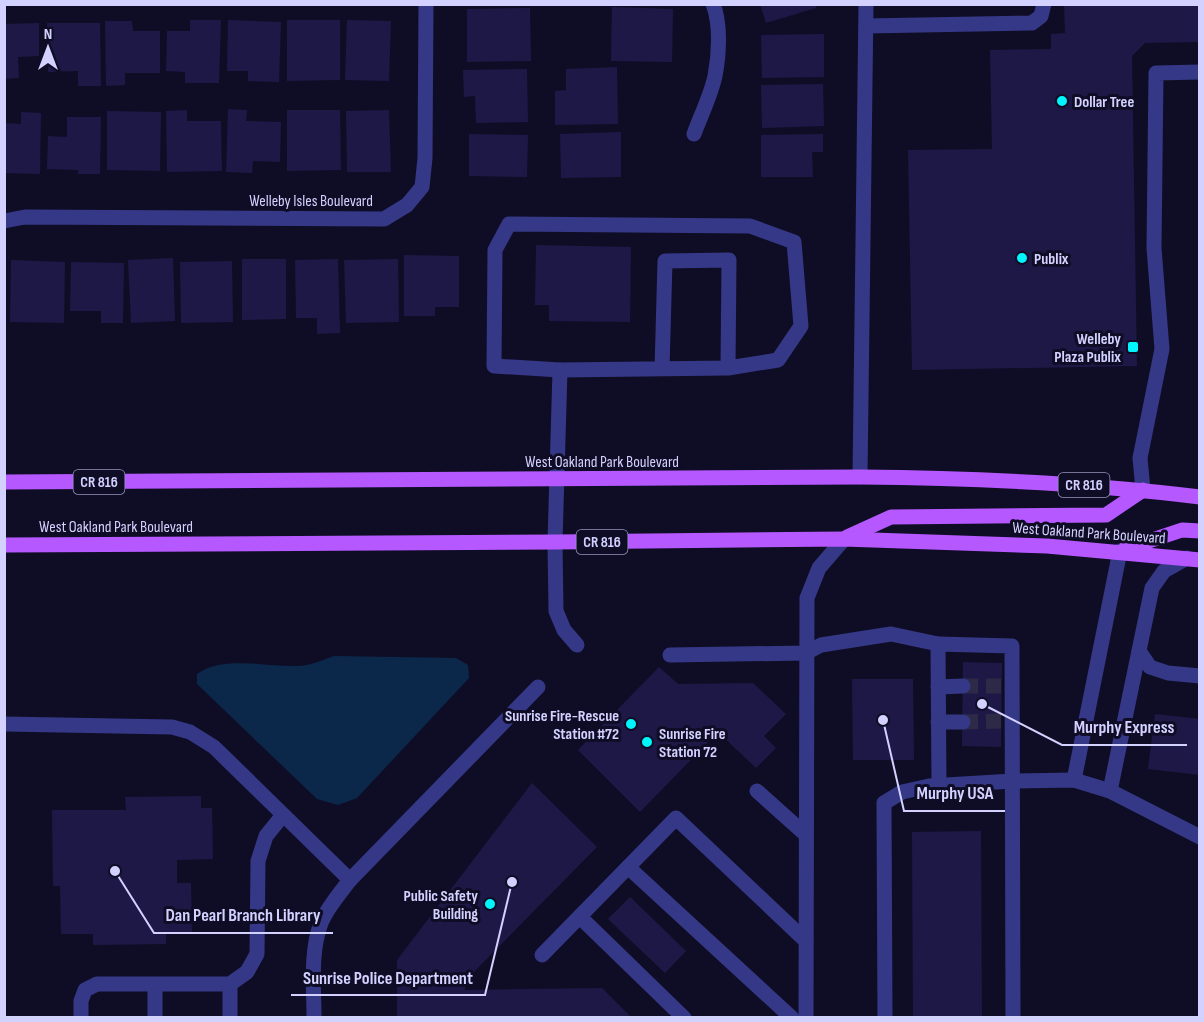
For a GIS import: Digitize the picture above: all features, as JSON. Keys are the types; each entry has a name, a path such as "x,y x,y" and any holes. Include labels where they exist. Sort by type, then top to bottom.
{"main road":[{"name":"West Oakland Park Boulevard","path":"4,482 954,478 1143,490 1200,497"},
{"path":"844,539 891,517 1106,515 1143,490"},
{"path":"1120,551 1182,530 1200,531"},
{"name":"West Oakland Park Boulevard","path":"4,545 844,539 971,542 1120,551 1193,559"}],"street":[{"name":"Welleby Isles Boulevard","path":"4,221 25,218 384,219 407,205 422,187 425,158 426,4"},
{"path":"694,134 715,76 718,42 716,12 712,4"},
{"path":"860,477 867,4"},
{"path":"866,26 1032,23 1041,16 1044,4"},
{"path":"1143,490 1140,458 1162,349 1154,248 1156,73 1200,72"},
{"path":"509,224 750,226 794,242 801,326 778,360 728,369 662,369 560,370 494,366 495,250 509,224"},
{"path":"662,369 665,261 729,260 728,369"},
{"path":"560,370 555,542 556,611 564,630 577,645"},
{"path":"806,1017 807,598 819,568 844,539"},
{"path":"1074,780 1120,551"},
{"path":"1110,791 1152,588 1164,571 1193,559"},
{"path":"669,655 806,652 821,645 891,634 938,644 1012,646 1007,686 1007,721 1013,781 1013,1017"},
{"path":"938,644 939,785"},
{"path":"1139,651 1150,667 1167,673 1200,676"},
{"path":"938,687 963,686"},
{"path":"314,1017 314,949 321,922 350,880 538,687"},
{"path":"938,722 963,722"},
{"path":"4,724 172,727 190,732 214,747 350,880"},
{"path":"885,1017 884,802 902,792 929,786 1074,780 1110,791 1200,837"},
{"path":"757,791 805,834"},
{"path":"81,1017 81,1001 85,990 97,984 230,984 247,972 257,954 258,861 266,836 283,815"},
{"path":"542,955 676,818 806,941"},
{"path":"628,867 792,1017"},
{"path":"579,918 684,1017"},
{"path":"230,984 230,1017"},
{"path":"155,985 155,1017"}],"water":[{"path":"334,656 456,658 468,665 469,678 357,798 338,805 317,799 197,684 197,674 221,664 294,666 307,665"}],"building":[{"path":"760,4 815,4 816,8 766,23"},
{"name":"Publix","path":"1064,4 1200,4 1200,42 1145,43 1132,56 1137,366 912,370 908,150 992,149 990,50 1051,49 1051,34 1065,33"},
{"path":"612,7 673,9 672,62 611,61"},
{"path":"530,8 531,61 467,62 467,9"},
{"path":"190,20 221,20 219,83 185,83 185,72 166,71 167,31 190,31"},
{"path":"228,20 281,22 279,82 248,81 248,71 227,71"},
{"path":"287,20 340,20 340,80 287,81"},
{"path":"347,20 391,21 389,81 345,80"},
{"path":"105,21 132,21 133,31 160,31 160,73 125,73 125,85 106,86"},
{"path":"39,23 39,56 18,57 19,78 4,79 4,24"},
{"path":"47,23 100,23 101,86 78,86 78,71 48,72"},
{"path":"824,34 824,77 762,78 761,35"},
{"path":"617,67 618,124 555,125 555,91 566,90 566,69"},
{"path":"527,69 528,122 476,123 475,96 464,97 463,70"},
{"path":"823,84 824,126 762,128 761,85"},
{"path":"228,109 247,110 246,121 281,122 280,162 253,161 252,173 226,172"},
{"path":"187,110 187,121 221,121 222,171 167,172 166,111"},
{"path":"287,110 340,110 341,170 287,171"},
{"path":"389,110 391,172 347,172 346,111"},
{"path":"107,111 161,112 160,171 107,170"},
{"path":"21,112 41,113 40,174 4,173 4,123 21,124"},
{"path":"67,117 101,117 100,174 78,174 78,170 47,169 48,136 67,137"},
{"path":"621,132 621,177 561,178 560,134"},
{"path":"469,134 528,135 527,177 469,176"},
{"path":"823,134 823,152 812,152 813,177 761,177 761,135"},
{"path":"536,245 631,247 630,322 549,321 549,305 535,305"},
{"path":"404,255 459,256 459,307 435,307 435,316 404,316"},
{"path":"173,258 175,321 131,323 128,260"},
{"path":"242,259 286,259 286,319 242,320"},
{"path":"338,259 340,333 317,334 317,318 296,318 295,260"},
{"path":"398,259 399,322 346,323 344,260"},
{"path":"11,260 65,262 64,323 10,322"},
{"path":"232,261 233,322 181,323 180,262"},
{"path":"71,262 124,263 123,323 101,323 101,311 70,311"},
{"path":"963,662 1002,663 1001,747 962,746"},
{"name":"Sunrise Fire Station 72","path":"659,667 678,684 753,683 786,714 764,736 776,748 756,768 718,732 640,812 578,750"},
{"path":"852,679 913,679 914,760 853,760"},
{"path":"1155,714 1200,719 1200,775 1148,769"},
{"name":"Public Safety Building","path":"532,783 597,847 466,980 465,990 602,988 632,1018 397,1018 397,960"},
{"path":"201,796 201,808 212,808 213,859 177,860 177,883 191,883 192,934 166,934 166,944 93,945 93,934 61,934 60,886 53,886 52,810 126,810 125,797"},
{"path":"981,831 982,1018 913,1018 912,832"},
{"path":"630,897 686,951 665,973 608,919"}],"tunnel":[{"path":"963,686 1002,686"},
{"path":"963,722 1001,721"}],"place":[{"name":"Dollar Tree","path":"1062,101"},
{"name":"Publix","path":"1022,258"},
{"name":"Welleby Plaza Publix","path":"1133,347"},
{"name":"Murphy Express","path":"982,704"},
{"name":"Murphy USA","path":"883,720"},
{"name":"Sunrise Fire-Rescue Station #72","path":"631,724"},
{"name":"Sunrise Fire Station 72","path":"647,742"},
{"name":"Dan Pearl Branch Library","path":"115,871"},
{"name":"Sunrise Police Department","path":"512,882"},
{"name":"Public Safety Building","path":"490,904"}]}
